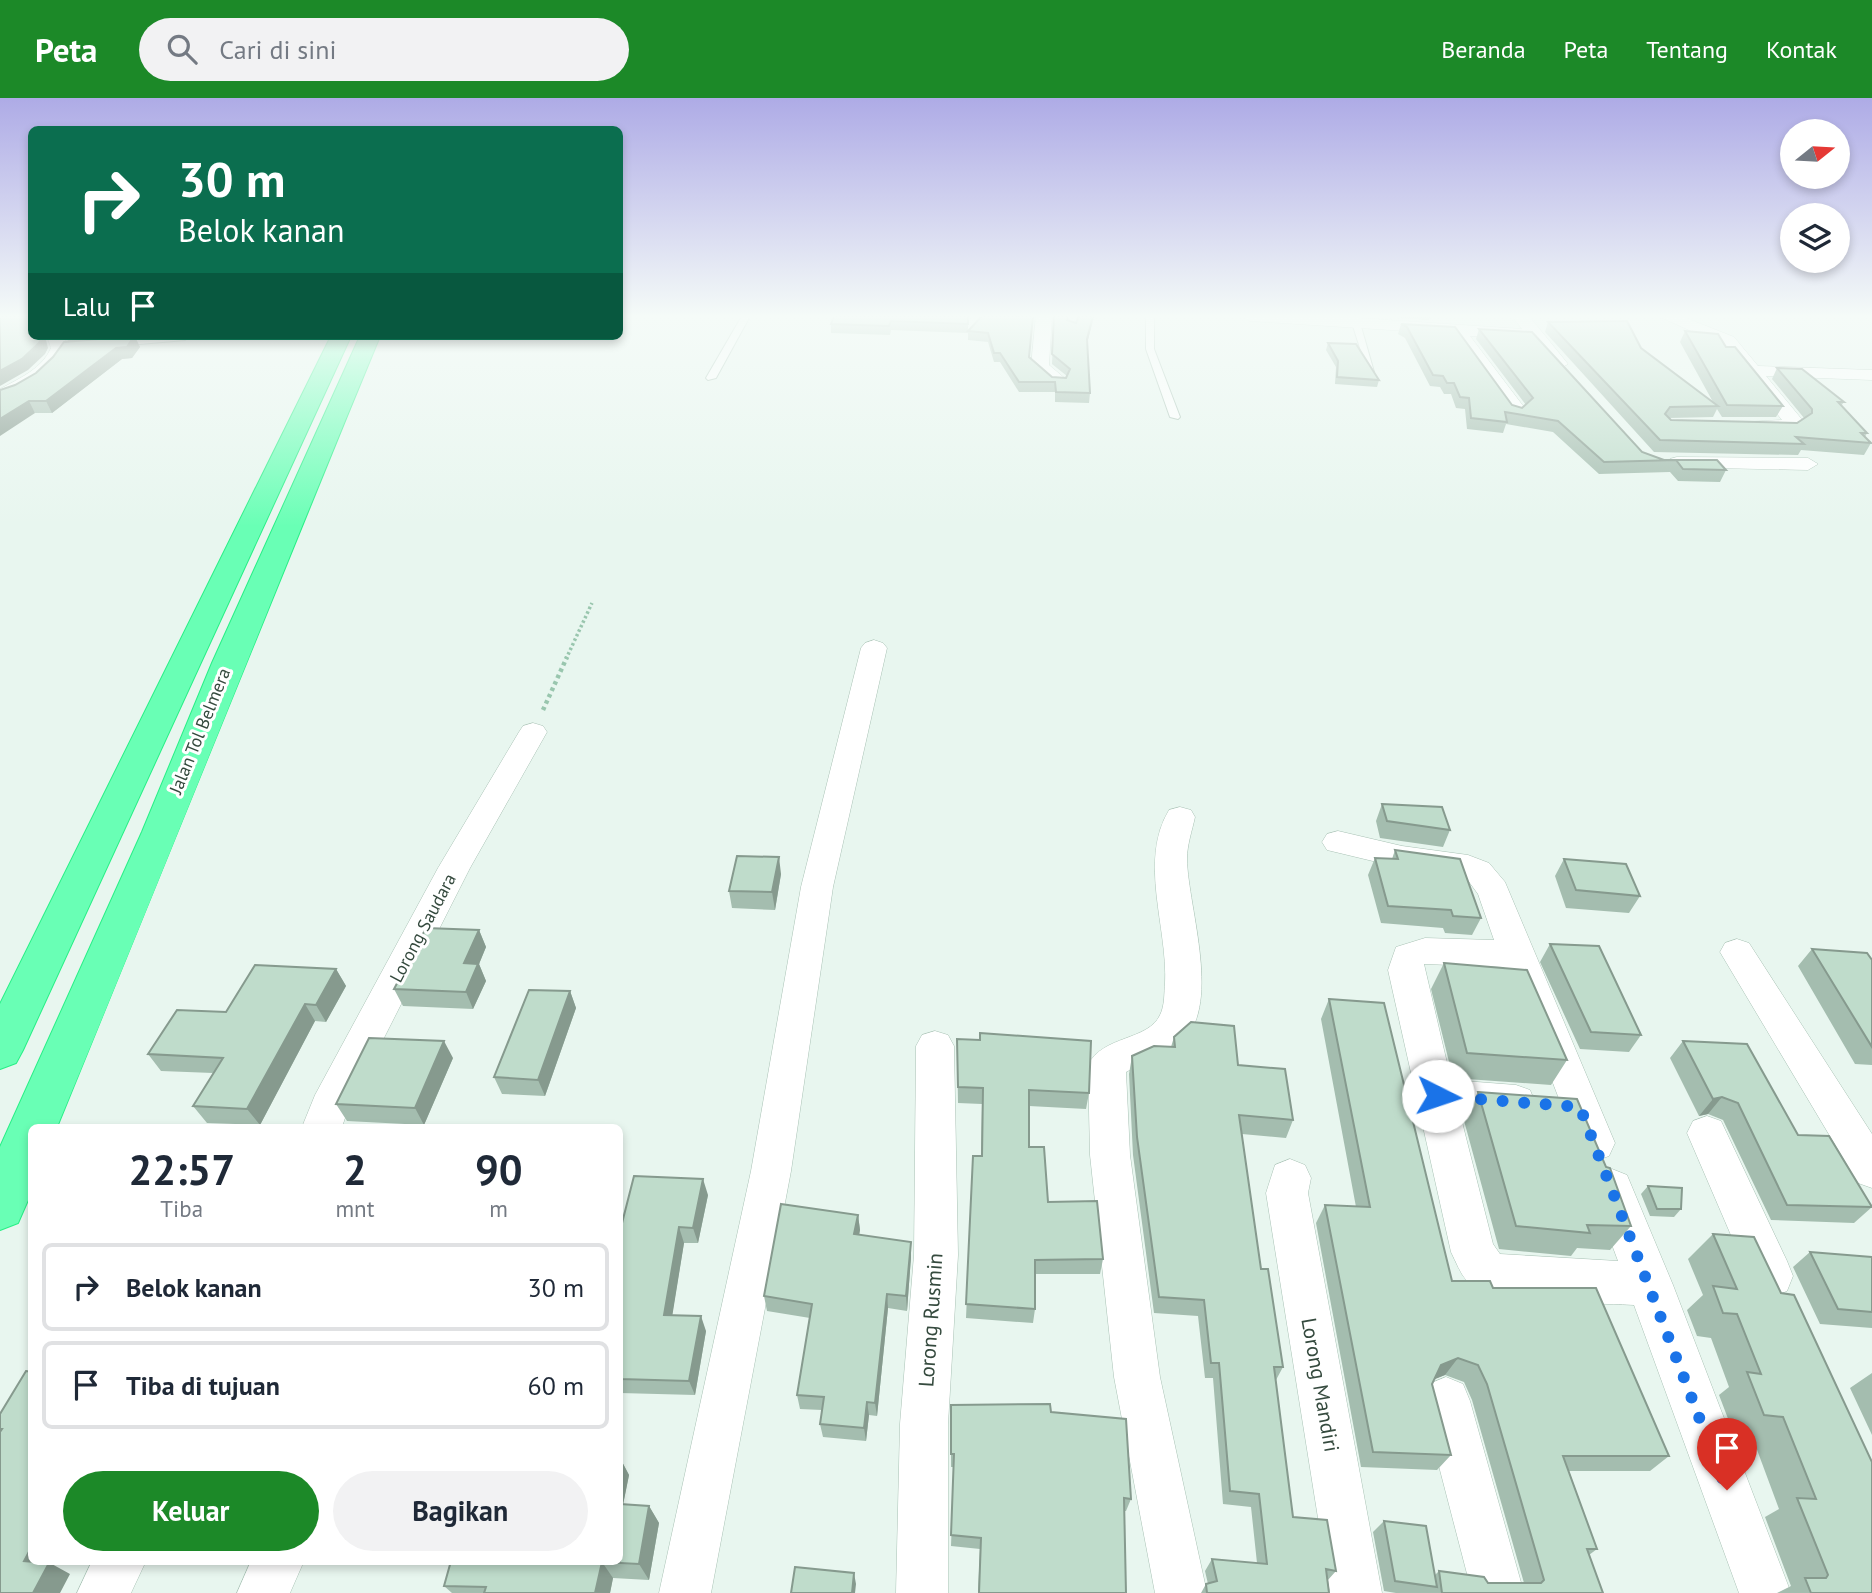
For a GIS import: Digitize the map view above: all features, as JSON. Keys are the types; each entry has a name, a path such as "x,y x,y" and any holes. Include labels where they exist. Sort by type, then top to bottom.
{"highway":[{"path":"0,1050 317,386"},
{"name":"Jalan Tol Belmera","path":"34,1124 161,832 228,663 348,386"},
{"name":"Jalan Tol Belmera","path":"0,1206 28,1138"}],"street":[{"path":"0,396 18,386"},
{"path":"1497,386 1517,411"},
{"path":"1737,425 1789,426 1794,422 1766,386"},
{"path":"1659,463 1808,464"},
{"path":"685,1593 771,1171 817,887 874,648"},
{"name":"Lorong Saudara","path":"323,1124 329,1107 454,868 533,732"},
{"path":"1180,817 1171,858 1182,984 1181,1011 1170,1032 1120,1054 1107,1065 1110,1155 1137,1377 1181,1593"},
{"path":"1338,842 1402,857 1457,863 1478,871 1493,890 1516,954 1555,1039 1651,1285 1765,1593"},
{"path":"1516,954 1425,951 1408,956 1406,970 1473,1252 1483,1268 1496,1275 1651,1285"},
{"path":"1737,952 1872,1170"},
{"name":"Lorong Rusmin","path":"922,1593 923,1424 936,1255 935,1046"},
{"path":"1438,1096 1580,1107"},
{"path":"1707,1133 1787,1313"},
{"name":"Lorong Mandiri","path":"1290,1178 1287,1193 1356,1593"},
{"path":"1446,1401 1498,1593"},
{"path":"103,1593 118,1565"},
{"path":"263,1593 276,1565"}],"lane":[{"path":"1164,386 1175,417"}],"path":[{"path":"533,732 592,603"}],"building":[{"path":"13,386 66,386 46,401 29,401 0,419 0,390"},
{"path":"1055,386 1090,386 1090,393 1056,392"},
{"path":"1455,386 1498,386 1512,405 1522,408 1533,398 1523,386 1581,386 1642,452 1664,460 1676,460 1604,462 1558,421 1505,412 1507,422 1471,418 1469,398 1460,397"},
{"path":"1609,386 1691,386 1718,406 1670,407 1665,414 1671,420 1797,423 1812,413 1812,409 1792,386 1823,386 1844,402 1838,402 1867,433 1861,433 1871,443 1796,437 1804,444 1660,440"},
{"path":"1716,386 1767,386 1783,406 1727,405"},
{"path":"1676,460 1717,460 1726,470 1683,469"},
{"path":"1382,804 1442,807 1450,830 1387,821"},
{"path":"1395,850 1460,859 1481,918 1453,916 1451,910 1388,906 1375,858 1398,859"},
{"path":"737,856 779,857 772,892 729,891"},
{"path":"1564,859 1626,864 1640,896 1576,890"},
{"path":"426,928 479,930 464,963 478,964 466,992 394,989"},
{"path":"1550,944 1599,946 1641,1035 1591,1032"},
{"path":"1812,949 1867,953 1872,960 1872,1047"},
{"path":"1444,963 1527,970 1567,1060 1467,1053"},
{"path":"255,965 336,969 316,1005 305,1004 247,1109 193,1106 223,1058 148,1054 177,1010 226,1012"},
{"path":"529,990 570,991 538,1080 494,1077"},
{"path":"1329,999 1384,1003 1452,1281 1490,1281 1493,1288 1596,1288 1669,1456 1563,1456 1597,1549 1587,1549 1603,1593 1442,1593 1439,1571 1484,1577 1488,1583 1541,1583 1544,1580 1487,1384 1478,1365 1458,1358 1441,1365 1432,1384 1451,1455 1373,1452 1325,1205 1370,1207"},
{"path":"1191,1022 1234,1026 1238,1065 1285,1069 1293,1120 1239,1115 1261,1269 1268,1269 1283,1367 1274,1367 1293,1517 1327,1520 1336,1571 1326,1569 1329,1593 1207,1593 1206,1584 1217,1581 1212,1559 1267,1564 1259,1494 1230,1491 1219,1363 1211,1363 1204,1300 1159,1297 1137,1137 1132,1056 1154,1046 1175,1047 1174,1037"},
{"path":"980,1033 1091,1041 1089,1093 1029,1090 1029,1147 1044,1147 1048,1202 1097,1201 1103,1259 1035,1260 1035,1309 966,1304 973,1156 982,1156 983,1088 958,1087 957,1039 980,1040"},
{"path":"369,1038 444,1041 415,1108 336,1104"},
{"path":"1683,1041 1747,1044 1798,1135 1829,1136 1872,1207 1787,1205 1738,1103 1722,1097 1713,1099"},
{"path":"1478,1092 1577,1099 1606,1167 1610,1168 1631,1226 1587,1225 1590,1233 1516,1226"},
{"path":"634,1176 703,1179 693,1228 679,1227 664,1315 701,1316 689,1381 623,1379 623,1219"},
{"path":"1648,1186 1682,1188 1681,1209 1657,1209"},
{"path":"781,1204 858,1215 854,1234 911,1242 906,1296 887,1294 875,1403 867,1402 864,1428 820,1424 824,1397 797,1395 812,1304 764,1296"},
{"path":"1713,1234 1754,1237 1781,1293 1794,1295 1872,1462 1872,1593 1811,1593 1805,1578 1826,1578 1828,1575 1797,1498 1816,1499 1783,1417 1764,1415 1747,1372 1761,1374 1737,1314 1723,1313 1713,1286 1737,1289"},
{"path":"1810,1252 1872,1257 1872,1312 1838,1309"},
{"path":"28,1371 28,1554 24,1561 28,1561 28,1565 48,1565 33,1593 0,1593 0,1414"},
{"path":"1050,1404 1051,1412 1126,1419 1131,1499 1124,1498 1126,1593 979,1593 981,1538 951,1535 954,1454 951,1454 951,1405"},
{"path":"623,1504 649,1506 639,1564 623,1563"},
{"path":"1384,1521 1426,1526 1437,1587 1395,1581"},
{"path":"450,1565 601,1565 595,1593 484,1593 486,1587 444,1586"},
{"path":"795,1567 854,1573 852,1593 791,1593"}],"route":[{"path":"1438,1096 1580,1107 1651,1285 1727,1490"}]}
